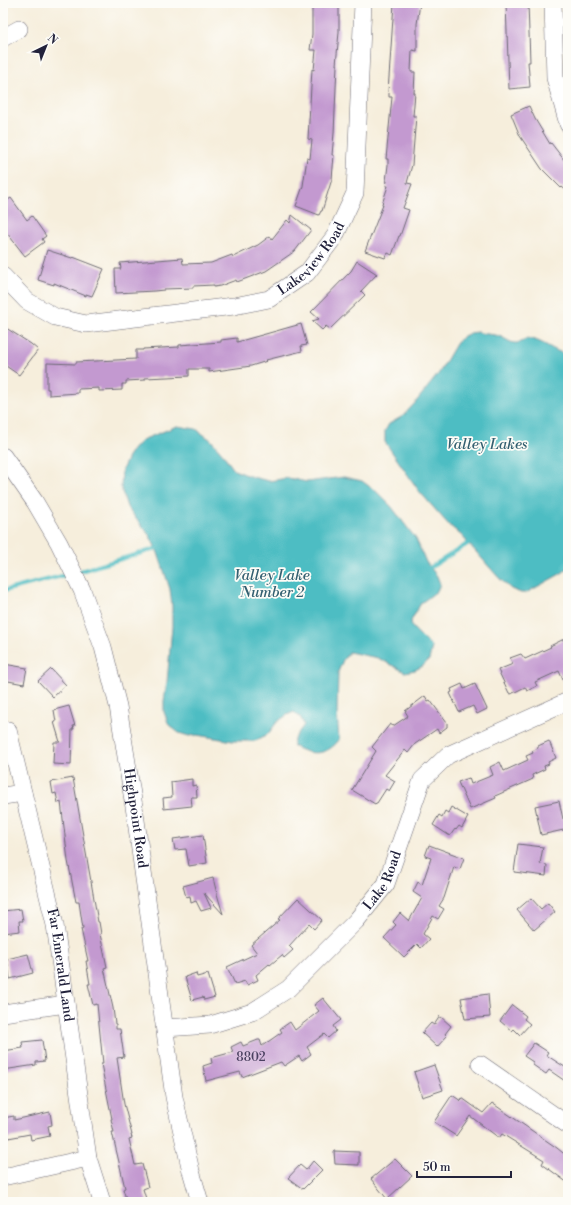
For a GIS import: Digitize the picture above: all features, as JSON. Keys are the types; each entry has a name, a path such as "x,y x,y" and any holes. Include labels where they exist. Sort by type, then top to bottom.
{"street":[{"name":"Lakeview Road","path":"3,276 27,301 55,317 86,324 234,306 269,298 307,273 336,236 355,193 363,3"},
{"path":"553,3 555,78 568,124"},
{"path":"3,38 19,29"},
{"name":"Highpoint Road","path":"3,456 35,502 59,543 82,590 103,647 118,706 135,813 174,1097 191,1171 200,1202"},
{"name":"Lake Road","path":"165,1028 210,1025 252,1012 288,989 356,921 386,884 422,780 448,754 567,704"},
{"name":"Far Emerald Land","path":"8,730 55,925 88,1158 102,1202"},
{"path":"3,796 23,793"},
{"path":"3,1012 66,1004"},
{"path":"480,1064 568,1125"},
{"path":"3,1177 88,1158"}],"water":[{"name":"Valley Lakes","path":"477,332 499,336 514,343 518,343 527,338 532,339 568,355 568,568 562,573 526,593 521,593 511,589 499,578 462,536 448,524 419,491 385,442 385,431 389,424 403,416 415,403 439,373 456,344 462,337 470,333"},
{"name":"Valley Lake Number 2","path":"177,426 196,429 211,440 234,470 252,477 269,481 288,478 307,482 344,477 362,481 377,492 391,506 416,539 426,562 437,576 440,584 437,591 421,603 411,621 412,627 432,647 429,660 423,666 415,670 405,672 378,658 349,652 343,660 338,672 337,712 339,740 334,746 323,752 311,753 293,746 294,739 304,725 301,718 294,712 277,722 268,734 255,741 233,741 197,735 189,736 179,733 169,725 164,712 164,701 172,627 170,589 158,553 150,536 127,507 121,488 122,470 130,453 142,440"}],"building":[{"path":"312,3 339,3 332,179 322,211 319,215 296,206 303,186 307,158 310,159 312,140 308,139 312,69 314,70 316,50 310,50 312,34"},
{"path":"394,3 420,3 417,24 417,51 412,50 411,72 415,72 413,116 416,116 412,165 407,183 412,184 403,208 409,210 392,255 388,253 385,258 365,251 383,205 382,204 388,186 386,186 386,181 388,159 386,159 392,97 389,97 388,92"},
{"path":"506,3 528,3 530,62 528,62 530,87 509,89"},
{"path":"529,106 550,144 551,143 568,165 568,192 562,187 561,188 542,169 520,136 511,114"},
{"path":"11,198 27,220 32,216 46,236 42,239 44,242 25,256 7,233 3,236 3,203"},
{"path":"292,215 311,230 295,251 266,271 237,282 236,280 214,287 214,285 193,286 193,288 116,293 115,269 121,269 120,263 182,258 183,264 211,263 232,255 233,257 258,245 270,236 272,239 287,220 290,223"},
{"path":"47,250 72,258 73,257 104,269 92,296 86,294 86,296 54,283 54,285 38,280"},
{"path":"357,261 377,274 361,291 365,295 330,329 326,326 322,330 312,321 319,319 311,312 351,271"},
{"path":"301,324 307,345 301,346 302,351 266,360 267,361 251,366 209,372 209,369 189,369 189,376 145,378 145,380 126,381 126,384 122,384 122,390 99,391 99,388 78,389 78,393 49,395 49,389 47,389 47,363 76,364 76,362 136,359 136,350 179,347 179,345 221,342 221,340 237,338 237,342"},
{"path":"3,326 38,350 19,375 3,364"},
{"path":"568,637 568,691 559,671 535,682 537,686 527,691 525,687 511,694 509,693 498,670 513,664 510,658 521,654 525,659"},
{"path":"4,664 27,668 24,684 3,680"},
{"path":"51,669 66,685 53,697 38,681"},
{"path":"462,684 464,689 475,684 487,709 477,714 473,706 459,712 450,693 452,692 451,689"},
{"path":"425,696 428,701 430,700 447,723 447,727 439,733 437,729 415,744 408,753 405,750 385,775 395,781 389,791 386,789 377,803 375,804 352,790 376,751 372,747 390,724 393,726 408,716 405,711"},
{"path":"69,706 75,726 73,726 74,729 72,729 71,765 53,764 54,742 60,742 54,722 56,722 54,710"},
{"path":"549,741 556,758 544,766 545,769 532,775 533,779 495,796 496,798 470,809 458,782 469,778 471,784 493,775 490,767 500,762 504,771 528,760 526,756 533,753 532,751 538,748 538,746"},
{"path":"73,778 107,967 104,968 116,1029 120,1029 124,1057 117,1058 124,1104 132,1135 132,1138 129,1139 135,1165 142,1164 148,1187 143,1189 147,1202 127,1202 123,1189 125,1188 112,1132 114,1132 112,1119 101,1064 103,1064 97,1004 93,1005 88,984 90,984 86,961 88,961 81,929 83,928 79,902 76,902 68,861 61,802 58,803 56,793 53,794 51,782"},
{"path":"192,779 192,786 196,785 197,797 191,797 192,806 164,809 163,798 172,797 171,782"},
{"path":"559,801 563,819 568,818 568,829 541,835 535,806"},
{"path":"451,807 468,817 462,828 459,826 450,836 433,825 439,815 442,817 445,811 448,813"},
{"path":"203,835 207,863 189,866 186,849 175,850 173,839"},
{"path":"518,844 543,847 540,864 547,865 546,876 514,872"},
{"path":"429,845 464,858 460,869 454,867 444,898 439,906 444,909 438,919 433,916 423,934 429,939 421,948 417,944 404,957 384,938 396,925 393,922 400,913 409,921 422,898 413,892 418,882 422,885 431,858 425,856"},
{"path":"213,878 223,914 204,893 211,908 201,911 196,901 191,903 190,896 186,897 183,886"},
{"path":"298,898 322,920 314,929 309,924 289,946 293,950 284,958 282,955 256,975 258,980 247,985 245,981 235,984 227,967 257,953 251,945 280,920 278,919"},
{"path":"531,898 541,909 548,903 555,912 534,930 517,910"},
{"path":"21,909 23,921 19,921 20,931 3,933 3,911"},
{"path":"28,954 33,973 10,979 7,959"},
{"path":"196,973 197,977 208,974 215,997 204,1000 203,997 192,1000 185,977"},
{"path":"488,994 490,1017 465,1019 461,998"},
{"path":"323,998 341,1020 333,1026 336,1031 328,1038 324,1034 307,1047 311,1054 302,1061 299,1056 284,1066 281,1062 242,1077 240,1072 206,1081 203,1066 212,1063 211,1058 233,1052 231,1047 241,1042 243,1046 260,1040 262,1046 282,1032 280,1029 290,1022 295,1030 319,1011 314,1005"},
{"path":"512,1005 526,1016 524,1019 530,1024 520,1035 514,1029 512,1031 500,1021"},
{"path":"440,1016 451,1026 445,1034 447,1036 437,1047 422,1033 431,1023 434,1025"},
{"path":"42,1040 45,1061 36,1062 36,1065 3,1070 3,1051 23,1048 22,1042"},
{"path":"534,1043 548,1052 546,1055 568,1069 568,1083 549,1070 546,1074 533,1065 533,1062 524,1056"},
{"path":"434,1065 443,1090 422,1097 414,1072"},
{"path":"452,1095 461,1101 462,1098 483,1113 492,1103 557,1148 568,1157 568,1183 542,1164 544,1160 502,1134 499,1138 470,1116 456,1136 434,1122"},
{"path":"50,1112 52,1125 48,1126 50,1136 31,1140 30,1134 3,1139 3,1118 14,1116 14,1120"},
{"path":"334,1151 359,1152 359,1165 335,1164"},
{"path":"395,1159 412,1176 387,1199 371,1179"},
{"path":"313,1161 322,1170 303,1189 288,1178 300,1165 306,1170"}],"waterway":[{"path":"431,567 469,543"},
{"path":"77,572 155,549"},
{"path":"3,591 70,574"}]}
